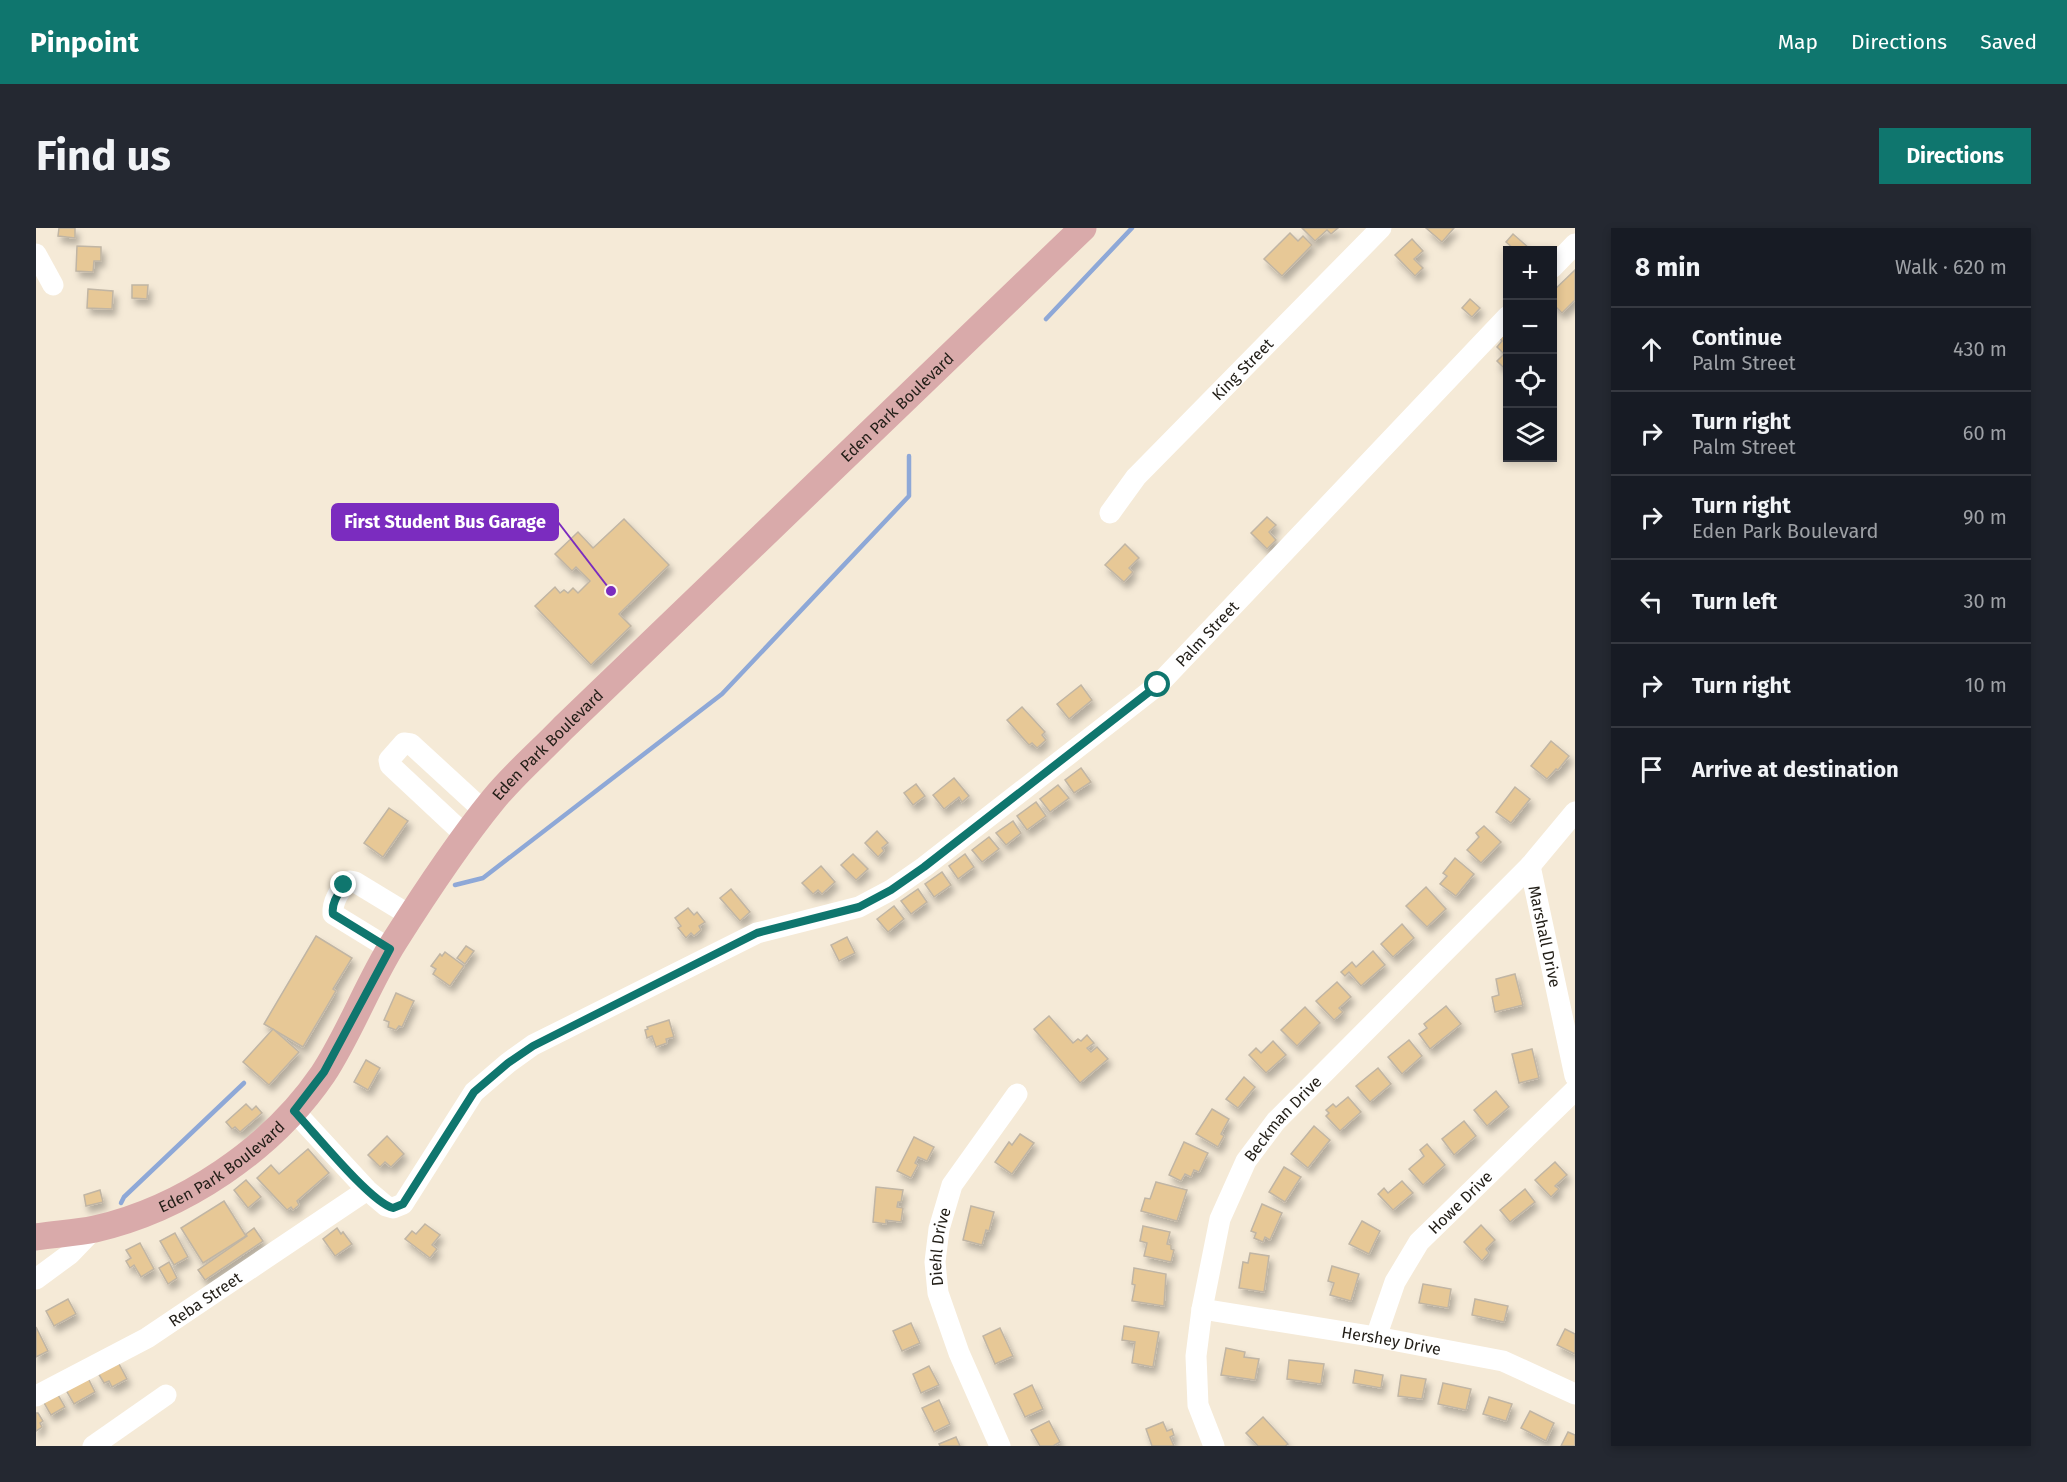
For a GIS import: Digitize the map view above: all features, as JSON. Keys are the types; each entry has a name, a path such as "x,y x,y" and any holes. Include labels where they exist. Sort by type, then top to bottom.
{"main road":[{"name":"Eden Park Boulevard","path":"36,1237 94,1229 139,1216 194,1189 232,1166 267,1139 294,1111 324,1072 390,949 448,860 494,799 571,720 1083,228"}],"street":[{"name":"King Street","path":"1110,513 1136,477 1381,228"},
{"path":"1557,263 1575,244"},
{"path":"36,254 53,285"},
{"name":"Palm Street","path":"294,1111 367,1190 386,1206 393,1208 403,1204 474,1092 508,1063 533,1046 757,933 859,907 891,890 924,867 1158,685 1503,321"},
{"path":"466,836 390,765 389,760 404,742 411,744 484,812"},
{"name":"Marshall Drive","path":"1575,812 1530,866 1575,1076"},
{"name":"Beckman Drive","path":"1214,1446 1198,1405 1196,1356 1202,1310 1220,1219 1246,1161 1276,1121 1530,866"},
{"path":"390,949 333,914 335,900 344,885 350,881 355,882 411,916"},
{"name":"Howe Drive","path":"1376,1337 1395,1282 1419,1242 1575,1076"},
{"name":"Diehl Drive","path":"1000,1446 956,1343 938,1293 935,1262 939,1229 952,1185 1017,1094"},
{"name":"Reba Street","path":"36,1396 147,1338 367,1190"},
{"path":"36,1279 70,1254 94,1229"},
{"name":"Hershey Drive","path":"1202,1310 1376,1337 1503,1361 1575,1394"},
{"path":"93,1446 166,1395"}],"building":[{"path":"59,228 75,228 75,238 58,236"},
{"path":"1302,228 1338,228 1331,234 1327,230 1315,241"},
{"path":"1426,228 1454,228 1442,242"},
{"path":"1290,233 1298,241 1303,236 1312,245 1282,276 1264,259"},
{"path":"1513,234 1527,246 1510,246 1506,242"},
{"path":"1412,239 1423,251 1414,259 1423,268 1415,276 1395,255"},
{"path":"77,246 101,247 101,261 94,261 93,272 76,271"},
{"path":"1575,270 1575,300 1562,313 1557,308 1557,287"},
{"path":"132,285 148,285 147,299 132,298"},
{"path":"88,289 113,291 112,309 87,308"},
{"path":"1470,299 1480,308 1472,317 1462,308"},
{"path":"1503,333 1503,353 1497,347 1502,341 1499,337"},
{"path":"1503,355 1503,367 1497,361"},
{"path":"1267,517 1276,525 1269,532 1276,540 1267,549 1251,533"},
{"path":"624,519 669,565 619,614 631,626 591,665 535,606 555,587 560,593 564,590 568,593 573,588 578,593 590,581 576,567 572,571 555,554 578,532 593,548"},
{"path":"1125,544 1139,558 1129,568 1133,572 1124,582 1105,565"},
{"path":"1081,685 1092,700 1069,719 1057,704"},
{"path":"1022,707 1045,732 1042,735 1046,740 1037,748 1032,743 1029,745 1007,720"},
{"path":"1551,741 1569,756 1547,779 1531,766"},
{"path":"1081,768 1091,782 1074,793 1065,780"},
{"path":"954,778 969,796 962,802 959,797 944,809 933,795"},
{"path":"916,784 925,796 913,805 904,793"},
{"path":"1058,785 1069,798 1050,812 1040,799"},
{"path":"1515,787 1530,799 1511,823 1496,812"},
{"path":"1036,802 1046,816 1027,830 1017,816"},
{"path":"389,808 408,821 383,857 364,843"},
{"path":"1013,821 1021,833 1006,845 996,833"},
{"path":"1484,826 1501,842 1481,863 1467,850 1479,837 1476,833"},
{"path":"877,831 888,843 882,848 884,851 878,857 865,843"},
{"path":"989,837 999,849 982,862 972,850"},
{"path":"853,854 868,869 856,880 841,865"},
{"path":"965,854 974,867 958,879 949,866"},
{"path":"1455,858 1474,874 1456,896 1440,884 1447,876 1443,873"},
{"path":"821,866 835,882 822,894 818,890 813,894 802,883"},
{"path":"942,872 951,885 934,897 925,884"},
{"path":"1426,887 1446,909 1427,927 1406,906"},
{"path":"731,889 750,912 740,921 720,898"},
{"path":"918,889 927,902 911,914 901,901"},
{"path":"894,906 904,919 888,932 877,919"},
{"path":"688,908 694,915 697,912 705,922 699,926 701,930 694,936 691,933 686,938 678,928 681,926 675,918"},
{"path":"1402,924 1414,938 1393,957 1381,944"},
{"path":"316,936 352,958 333,989 336,991 303,1047 264,1024"},
{"path":"847,937 855,953 839,961 831,945"},
{"path":"466,946 474,951 465,964 457,958"},
{"path":"1373,951 1385,965 1361,986 1349,972 1345,976 1341,972 1352,962 1356,967"},
{"path":"445,952 464,966 450,986 433,974 436,969 431,966 440,954 442,956"},
{"path":"1515,974 1523,1005 1495,1012 1492,997 1499,995 1496,979"},
{"path":"1337,982 1351,997 1339,1008 1343,1012 1334,1020 1316,1001"},
{"path":"396,993 414,1001 402,1027 399,1026 396,1030 388,1027 389,1022 384,1020"},
{"path":"1446,1006 1461,1024 1430,1049 1419,1034 1427,1028 1424,1024"},
{"path":"1305,1007 1320,1023 1297,1046 1281,1030"},
{"path":"1049,1016 1073,1043 1078,1039 1081,1041 1087,1035 1094,1043 1087,1048 1091,1052 1097,1047 1108,1059 1080,1083 1034,1029"},
{"path":"669,1020 674,1037 666,1039 667,1043 656,1047 652,1036 647,1038 645,1030 648,1029 647,1027"},
{"path":"273,1029 299,1052 269,1085 243,1062"},
{"path":"1409,1040 1422,1056 1402,1074 1388,1057"},
{"path":"1273,1041 1286,1055 1266,1073 1249,1055 1256,1048 1261,1053"},
{"path":"1532,1049 1539,1078 1519,1083 1512,1054"},
{"path":"366,1060 380,1068 368,1090 354,1082"},
{"path":"1378,1068 1391,1084 1370,1102 1356,1086"},
{"path":"1244,1077 1255,1087 1238,1108 1226,1099"},
{"path":"1496,1091 1509,1107 1487,1126 1474,1110"},
{"path":"1348,1097 1361,1112 1340,1131 1326,1116 1329,1113 1326,1110 1333,1104 1336,1107"},
{"path":"246,1104 252,1110 256,1106 262,1113 240,1132 235,1127 232,1129 226,1122"},
{"path":"1212,1109 1229,1119 1221,1134 1224,1136 1218,1147 1196,1134"},
{"path":"1464,1121 1476,1136 1454,1155 1442,1139"},
{"path":"1314,1126 1330,1140 1308,1168 1291,1154"},
{"path":"1020,1134 1034,1143 1012,1174 995,1162 1009,1142 1012,1145"},
{"path":"387,1136 404,1154 391,1167 385,1162 380,1167 368,1155"},
{"path":"914,1137 934,1147 927,1161 918,1157 915,1163 918,1165 911,1178 897,1171"},
{"path":"1184,1142 1208,1153 1199,1172 1194,1170 1191,1177 1185,1174 1181,1181 1169,1175"},
{"path":"1427,1144 1445,1165 1423,1185 1409,1169 1424,1156 1420,1150"},
{"path":"308,1149 329,1173 297,1201 299,1205 293,1210 291,1207 287,1210 257,1178 271,1165 279,1174"},
{"path":"1555,1162 1567,1175 1555,1186 1559,1189 1551,1197 1535,1180"},
{"path":"1284,1167 1301,1177 1285,1202 1269,1192"},
{"path":"246,1180 261,1197 248,1208 234,1190"},
{"path":"1402,1181 1413,1193 1393,1210 1378,1194 1384,1188 1388,1193"},
{"path":"1156,1182 1187,1190 1177,1221 1141,1211 1145,1198 1150,1199"},
{"path":"876,1187 903,1190 901,1202 898,1202 897,1207 903,1208 901,1222 886,1220 886,1224 873,1222"},
{"path":"1525,1189 1535,1202 1510,1222 1500,1210"},
{"path":"100,1190 103,1202 86,1206 84,1195"},
{"path":"224,1201 246,1236 203,1263 181,1228"},
{"path":"1262,1204 1282,1213 1270,1240 1265,1237 1263,1242 1254,1238 1256,1233 1251,1231"},
{"path":"971,1206 994,1212 982,1245 963,1240"},
{"path":"1362,1221 1380,1231 1369,1254 1349,1244"},
{"path":"425,1224 440,1235 432,1245 437,1249 430,1258 405,1239 412,1231 416,1234"},
{"path":"1481,1225 1495,1240 1486,1249 1489,1253 1482,1261 1464,1242"},
{"path":"1143,1226 1170,1232 1167,1244 1171,1245 1171,1249 1174,1250 1171,1262 1144,1256 1147,1243 1140,1241"},
{"path":"254,1228 263,1241 205,1280 198,1270 247,1236 246,1234"},
{"path":"337,1228 352,1244 335,1256 323,1239"},
{"path":"175,1233 188,1257 174,1265 160,1241"},
{"path":"140,1243 154,1269 141,1277 134,1265 130,1268 126,1261 131,1258 126,1250"},
{"path":"1250,1253 1269,1256 1264,1292 1239,1288 1243,1262 1248,1263"},
{"path":"169,1262 177,1278 168,1284 159,1268"},
{"path":"1332,1266 1359,1274 1351,1301 1330,1295 1334,1283 1328,1281"},
{"path":"1134,1268 1166,1274 1164,1306 1132,1301 1135,1285 1132,1284"},
{"path":"1423,1284 1451,1289 1448,1308 1419,1303"},
{"path":"68,1299 76,1314 54,1326 46,1311"},
{"path":"1475,1299 1508,1306 1504,1322 1472,1315"},
{"path":"911,1323 920,1343 902,1351 893,1331"},
{"path":"1124,1326 1159,1332 1153,1367 1132,1363 1135,1342 1122,1340"},
{"path":"36,1327 48,1351 36,1357"},
{"path":"1000,1328 1013,1356 995,1364 983,1336"},
{"path":"1565,1329 1575,1334 1575,1354 1557,1345"},
{"path":"1226,1348 1245,1352 1244,1357 1259,1359 1255,1380 1221,1375"},
{"path":"1289,1360 1324,1364 1321,1384 1287,1379"},
{"path":"118,1362 127,1379 112,1387 109,1381 104,1383 98,1373"},
{"path":"929,1366 939,1385 921,1393 913,1374"},
{"path":"1355,1370 1383,1375 1381,1388 1353,1383"},
{"path":"1401,1375 1426,1379 1422,1399 1398,1396"},
{"path":"88,1378 95,1392 74,1404 66,1390"},
{"path":"1443,1383 1471,1389 1466,1410 1438,1404"},
{"path":"1032,1385 1043,1409 1025,1417 1014,1394"},
{"path":"57,1393 65,1407 51,1415 43,1401"},
{"path":"1489,1397 1512,1404 1506,1421 1483,1414"},
{"path":"939,1400 950,1424 934,1432 922,1408"},
{"path":"1530,1411 1554,1423 1546,1441 1521,1428"},
{"path":"36,1413 43,1421 40,1423 42,1427 36,1431"},
{"path":"1263,1417 1288,1444 1258,1446 1246,1433"},
{"path":"1049,1421 1060,1442 1053,1446 1040,1446 1031,1430"},
{"path":"1163,1422 1167,1431 1172,1429 1174,1435 1170,1437 1174,1446 1152,1446 1146,1429"},
{"path":"1568,1432 1575,1435 1575,1446 1561,1446"},
{"path":"956,1437 960,1446 940,1446 939,1444"}],"waterway":[{"path":"1046,319 1132,228"},
{"path":"455,885 483,878 722,694 909,496 909,456"},
{"path":"121,1203 124,1197 244,1083"}],"place":[{"name":"First Student Bus Garage","path":"611,591"}],"route":[{"path":"344,885 335,900 333,914 390,949 324,1072 294,1111 367,1190 386,1206 393,1208 403,1204 474,1092 508,1063 533,1046 757,933 859,907 891,890 924,867 1158,685"}]}
